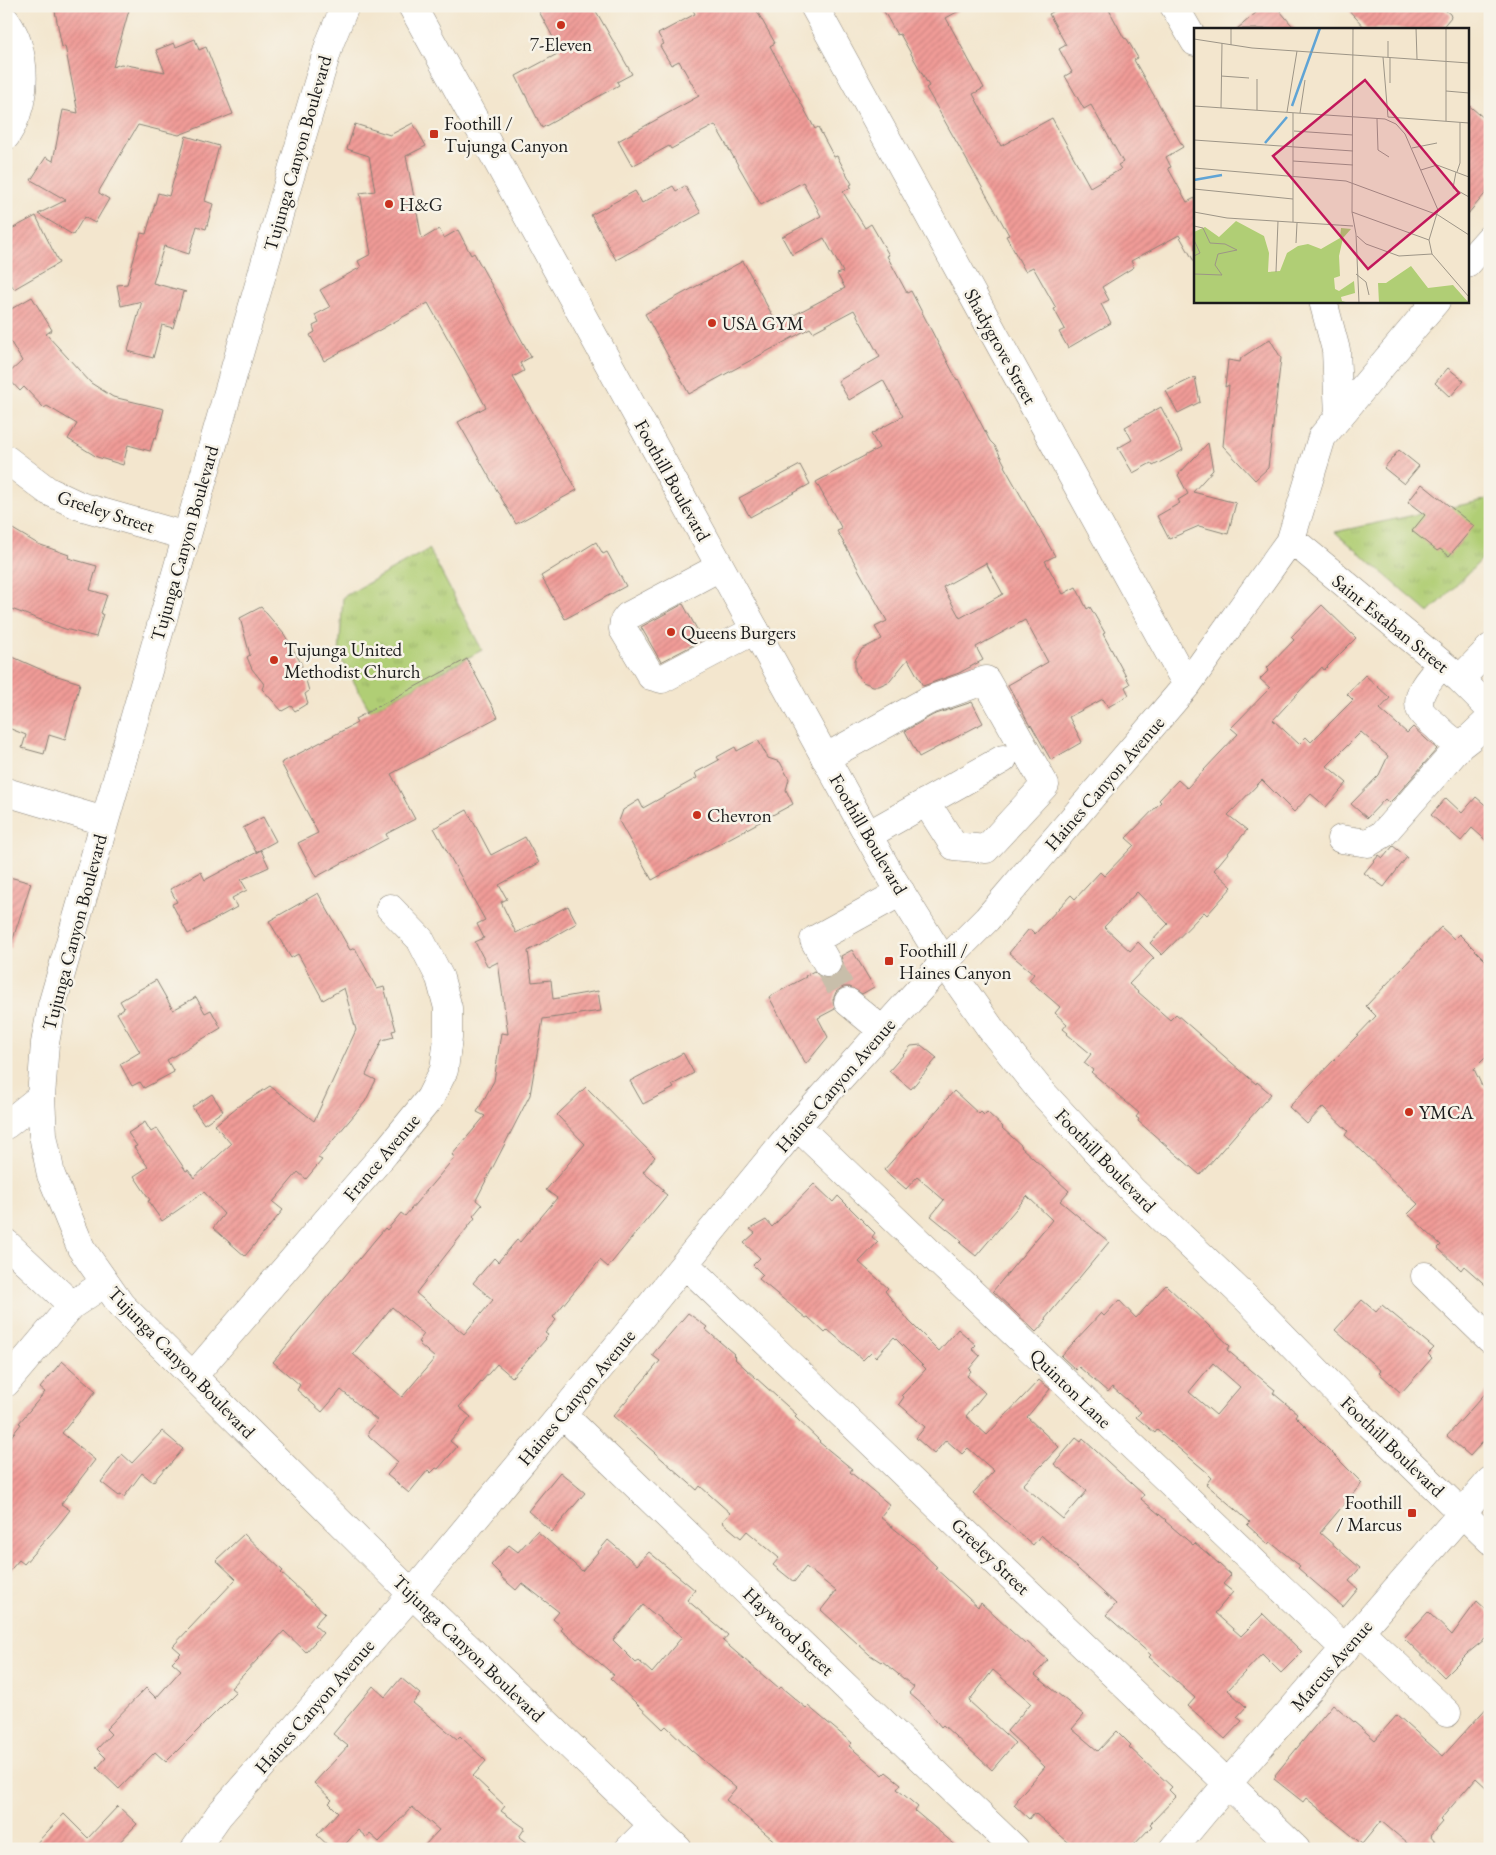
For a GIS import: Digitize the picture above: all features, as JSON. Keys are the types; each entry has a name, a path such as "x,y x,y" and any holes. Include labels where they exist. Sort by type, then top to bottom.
{"street":[{"name":"Tujunga Canyon Boulevard","path":"345,6 330,42 52,1005 45,1043 41,1098 43,1135 51,1175 81,1248 121,1305 412,1594 678,1849"},
{"name":"Foothill Boulevard","path":"412,6 868,835 944,962 991,1029 1067,1121 1134,1190 1246,1296 1355,1410 1490,1540"},
{"name":"Shadygrove Street","path":"814,6 1187,685"},
{"path":"1174,6 1194,40"},
{"path":"6,21 17,41 23,80 22,97 17,116 6,136"},
{"path":"1468,263 1490,238"},
{"path":"1323,302 1336,350 1339,415"},
{"name":"Haines Canyon Avenue","path":"195,1849 219,1815 412,1594 562,1414 796,1126 944,962 987,919 1187,685 1291,539 1322,437 1435,302"},
{"name":"Greeley Street","path":"6,459 48,491 80,506 186,536"},
{"name":"Saint Estaban Street","path":"1291,539 1451,672 1490,708"},
{"path":"720,567 628,616 624,622 623,629 651,676 662,679 755,630"},
{"path":"1461,745 1452,742 1420,710 1420,698 1426,683 1451,672 1490,648"},
{"path":"825,758 927,701 986,680 1045,785 986,849 954,846 926,802"},
{"path":"1341,840 1368,842 1383,834 1461,745 1490,719"},
{"path":"868,835 1003,759"},
{"path":"6,792 104,821"},
{"path":"827,964 814,940 901,892"},
{"name":"France Avenue","path":"193,1376 385,1153 430,1098 444,1070 448,1038 448,1008 440,978 420,939 390,908"},
{"path":"848,1002 883,1031"},
{"path":"6,1125 41,1098"},
{"name":"Quinton Lane","path":"796,1126 1352,1640 1447,1713"},
{"path":"6,1243 72,1305"},
{"name":"Greeley Street","path":"685,1264 1296,1849"},
{"path":"1426,1276 1490,1339"},
{"path":"6,1383 72,1305 105,1284"},
{"name":"Haywood Street","path":"562,1414 1015,1849"},
{"name":"Marcus Avenue","path":"1173,1849 1490,1481"},
{"path":"630,1849 653,1825"}],"green space":[{"path":"1490,496 1490,551 1429,613 1335,532 1485,500"},
{"path":"429,549 482,650 370,711 339,655 343,597"}],"building":[{"path":"54,6 115,6 129,10 113,67 121,64 165,72 156,50 174,43 176,47 195,39 199,50 206,47 233,114 179,135 138,125 99,191 99,193 109,199 95,223 84,217 73,235 38,214 66,200 31,180 46,157 53,161 63,110 78,113 65,46 62,47"},
{"path":"536,6 593,6 632,74 617,82 619,85 542,128 516,76 561,52"},
{"path":"691,6 754,6 775,43 770,46 815,129 818,127 834,157 837,156 852,184 850,185 851,187 843,192 865,228 871,224 889,255 887,256 907,293 911,291 990,441 995,446 1004,466 1055,556 1045,561 1063,594 1076,587 1087,609 1090,607 1105,633 1103,634 1130,684 1125,687 1129,695 1108,707 1103,699 1069,717 1082,742 1051,760 1008,685 1048,662 1025,620 976,647 983,660 959,673 923,686 908,659 890,681 879,686 863,682 855,670 855,660 862,649 882,639 875,627 887,621 837,531 842,529 816,482 879,448 871,434 903,416 883,380 849,400 838,381 880,357 854,310 813,332 810,328 689,394 645,314 743,261 777,324 845,288 837,274 843,272 824,238 792,255 782,237 821,216 803,182 761,205 715,125 671,149 669,146 632,166 618,141 699,96 679,61 671,65 660,46 664,44 658,34 695,14","holes":["986,563 1003,594 960,618 943,587"]},
{"path":"881,6 968,6 946,18 984,88 973,94 1001,146 1052,118 1090,187 1121,169 1118,165 1123,162 1091,105 1084,109 1065,76 1072,72 1059,49 1066,45 1049,14 1063,6 1107,6 1124,38 1127,39 1138,58 1134,60 1183,147 1166,157 1171,167 1168,168 1187,202 1194,198 1194,261 1179,235 1131,261 1134,267 1102,287 1109,300 1101,304 1111,323 1068,348 1059,332 1065,329 1054,309 1056,308 1033,267 1025,271 1006,236 1009,235 926,88 929,86 900,34 897,35"},
{"path":"1264,6 1276,6 1294,28 1238,28"},
{"path":"1345,6 1440,6 1451,17 1442,28 1365,28"},
{"path":"1468,105 1490,123 1490,188 1468,214"},
{"path":"413,123 426,146 406,156 422,239 439,229 444,238 458,230 471,255 474,253 531,357 520,363 524,371 513,377 577,490 516,524 458,422 486,407 428,303 324,361 310,335 315,332 313,326 319,323 315,315 330,307 320,290 361,267 358,261 371,254 360,193 375,191 369,156 347,149 355,124 390,135"},
{"path":"186,136 219,146 205,201 213,204 206,229 197,226 189,254 164,246 153,283 186,292 183,292 173,328 162,325 153,358 128,351 142,301 121,306 117,285 127,284 141,233 146,234 158,193 169,196"},
{"path":"673,186 676,191 685,186 701,213 616,260 591,215 635,191 642,203"},
{"path":"36,216 59,263 14,289 6,275 6,232"},
{"path":"32,297 52,330 46,334 91,383 113,397 164,409 156,439 154,438 150,451 128,445 123,465 97,457 68,439 77,424 47,406 44,408 24,387 20,391 6,376 22,361 6,334 6,312"},
{"path":"1270,339 1281,358 1268,468 1255,480 1223,446 1229,385 1225,387 1228,360 1240,362 1241,358"},
{"path":"1448,368 1464,381 1450,397 1435,383"},
{"path":"1195,377 1200,402 1178,413 1166,391"},
{"path":"1161,407 1183,450 1153,466 1151,463 1133,473 1118,448 1132,440 1125,427"},
{"path":"1208,443 1213,470 1193,492 1236,503 1228,534 1199,526 1169,539 1157,516 1180,503 1178,500 1188,494 1178,475"},
{"path":"1399,450 1419,466 1404,484 1384,468"},
{"path":"800,465 810,484 750,517 739,498"},
{"path":"1422,484 1474,526 1449,556 1440,549 1437,551 1412,531 1425,515 1408,502"},
{"path":"6,525 38,544 69,555 68,558 97,566 90,590 107,595 96,637 65,629 6,607"},
{"path":"596,542 603,554 607,552 626,586 565,619 541,576"},
{"name":"Queens Burgers","path":"683,604 703,640 661,662 641,627"},
{"path":"1322,605 1356,638 1324,670 1322,667 1273,720 1299,744 1306,737 1311,742 1353,700 1347,694 1365,675 1390,698 1380,709 1407,733 1413,727 1437,749 1389,803 1385,799 1367,818 1351,804 1379,775 1388,756 1361,732 1327,766 1347,783 1326,807 1311,794 1294,812 1262,780 1228,815 1247,830 1214,870 1232,887 1207,915 1204,912 1162,955 1150,943 1168,924 1137,892 1104,927 1130,951 1138,942 1154,958 1129,984 1170,1020 1176,1014 1256,1084 1257,1082 1271,1094 1200,1175 1138,1121 1139,1119 1136,1117 1139,1113 1091,1072 1093,1070 1084,1063 1091,1054 1063,1029 1067,1024 1055,1013 1060,1007 1029,980 1034,974 1009,953 1028,930 1035,934 1071,895 1075,899 1100,872 1104,876 1134,845 1126,838 1161,802 1159,800 1178,780 1187,788 1238,734 1231,728 1270,688 1260,679 1269,670 1267,668 1294,640 1291,637"},
{"name":"Tujunga United Methodist Church","path":"261,607 284,634 301,663 309,691 305,694 308,703 295,711 291,706 282,711 262,689 264,684 252,669 247,657 250,655 240,618"},
{"path":"6,654 51,674 80,683 65,740 49,735 44,754 22,748 26,735 6,727"},
{"path":"467,659 498,717 391,774 415,819 386,834 388,838 316,877 298,843 318,833 281,763 357,723 355,719"},
{"path":"972,702 983,723 919,757 905,731 933,715"},
{"name":"Chevron","path":"758,740 768,758 780,762 789,779 786,790 793,804 652,880 619,821 623,810 639,800 643,808 697,778 695,773 719,760 717,757 735,747 737,751"},
{"path":"1476,797 1490,809 1490,844 1472,828 1461,841 1431,815 1446,798 1462,813"},
{"path":"467,810 491,855 525,837 539,863 499,885 507,899 501,902 516,933 568,906 577,923 528,951 532,982 551,980 553,999 598,991 601,1011 543,1019 530,1095 476,1200 482,1205 473,1216 475,1218 416,1293 464,1334 493,1300 473,1283 494,1258 498,1262 517,1240 520,1242 557,1198 546,1190 585,1144 557,1115 586,1087 655,1157 643,1172 664,1190 662,1191 667,1195 608,1267 600,1260 553,1317 556,1320 545,1333 548,1335 546,1339 512,1377 497,1364 459,1407 471,1417 450,1441 457,1447 438,1469 436,1468 431,1473 428,1470 409,1493 387,1475 398,1462 369,1436 368,1432 378,1421 341,1390 322,1412 297,1390 300,1385 273,1362 385,1228 387,1230 401,1213 405,1216 455,1157 452,1155 485,1116 477,1112 494,1081 501,1033 508,1034 498,962 488,967 475,942 484,938 477,924 485,920 434,828","holes":["392,1307 424,1334 418,1342 435,1358 402,1397 353,1354"]},
{"path":"263,817 276,841 256,852 243,828"},
{"path":"1393,846 1407,857 1384,887 1364,873 1379,855 1383,858"},
{"path":"261,850 269,867 241,880 247,890 232,898 237,907 188,934 172,904 177,902 170,889 201,872 205,880"},
{"path":"6,876 31,883 10,948 6,948"},
{"path":"318,893 350,950 355,948 377,989 384,987 396,1030 392,1031 394,1037 382,1040 366,1075 376,1080 365,1102 318,1158 322,1160 306,1179 298,1172 273,1202 283,1210 245,1256 213,1228 224,1214 204,1192 162,1221 134,1176 148,1167 134,1147 137,1146 128,1133 145,1122 151,1132 157,1128 186,1171 188,1170 194,1178 231,1144 215,1125 237,1107 270,1086 314,1121 356,1030 344,988 323,1000 298,954 291,958 269,921"},
{"name":"YMCA","path":"1441,927 1454,939 1459,934 1490,965 1490,1053 1474,1069 1482,1086 1490,1093 1490,1289 1464,1266 1461,1270 1438,1248 1441,1245 1408,1214 1418,1204 1345,1135 1348,1131 1323,1107 1307,1124 1289,1107 1376,1016 1366,1006"},
{"path":"852,950 874,987 862,994 850,987 843,987 836,992 833,1000 835,1009 818,1018 828,1037 806,1064 769,997 814,971 826,979 835,976 841,970 843,963 841,956"},
{"path":"156,980 173,1010 196,997 205,1013 211,1010 221,1028 167,1060 174,1072 144,1088 140,1082 132,1086 120,1064 140,1052 117,1013 124,1008 120,1001"},
{"path":"921,1045 937,1058 911,1089 889,1071 911,1046"},
{"path":"683,1053 694,1073 672,1085 674,1088 643,1104 630,1081"},
{"path":"954,1091 979,1114 981,1112 984,1115 987,1112 1021,1147 1069,1191 1060,1201 1109,1242 1036,1332 993,1291 1052,1220 1027,1196 976,1256 960,1243 962,1241 931,1216 944,1200 917,1177 906,1189 884,1170"},
{"path":"212,1094 223,1111 204,1124 192,1107"},
{"path":"814,1184 833,1202 838,1196 875,1233 872,1237 878,1242 859,1262 888,1288 885,1291 909,1321 939,1351 958,1329 976,1345 972,1349 980,1356 969,1369 971,1371 967,1376 985,1393 966,1416 987,1435 1039,1380 1050,1389 1027,1417 1059,1447 1023,1485 1063,1519 1087,1491 1054,1464 1076,1438 1081,1442 1083,1439 1144,1495 1141,1499 1193,1545 1195,1543 1231,1575 1223,1584 1233,1592 1215,1613 1241,1636 1263,1614 1302,1652 1281,1673 1262,1654 1228,1690 1246,1707 1237,1717 1242,1721 1225,1739 1188,1706 1195,1698 1106,1615 1116,1604 1041,1535 1033,1545 973,1493 994,1471 968,1448 962,1454 946,1440 934,1454 916,1438 925,1427 899,1404 904,1397 902,1395 926,1369 894,1337 876,1357 871,1352 863,1360 828,1330 825,1333 808,1317 806,1318 759,1279 763,1275 753,1265 760,1258 744,1243 755,1233 750,1229 766,1220 772,1227"},
{"path":"1166,1285 1230,1346 1227,1350 1275,1390 1273,1393 1297,1413 1295,1416 1362,1483 1320,1533 1360,1568 1349,1581 1358,1589 1343,1607 1298,1568 1300,1566 1270,1542 1268,1544 1247,1525 1250,1522 1206,1484 1211,1478 1209,1474 1157,1430 1155,1433 1136,1417 1141,1412 1112,1387 1108,1392 1079,1367 1076,1370 1061,1356 1101,1313 1104,1316 1119,1300 1136,1318","holes":["1213,1363 1240,1387 1216,1415 1189,1392"]},
{"path":"1362,1300 1376,1312 1382,1305 1434,1348 1428,1354 1432,1358 1401,1393 1379,1373 1381,1371 1335,1330"},
{"path":"688,1313 707,1327 705,1329 734,1354 735,1359 797,1415 795,1417 819,1442 852,1469 850,1472 890,1505 880,1517 913,1544 937,1567 935,1568 978,1607 981,1603 1025,1644 1027,1642 1048,1660 1035,1675 1084,1715 1072,1729 1098,1751 1117,1731 1131,1745 1129,1747 1172,1787 1169,1790 1176,1797 1150,1824 1152,1826 1130,1849 1076,1849 1036,1814 1033,1814 1029,1819 1014,1805 1045,1767 1007,1731 1031,1703 993,1670 969,1701 1015,1743 992,1770 943,1725 941,1727 924,1706 909,1693 914,1687 882,1661 870,1655 821,1610 836,1591 806,1567 794,1582 773,1565 779,1558 747,1531 741,1538 722,1522 730,1513 700,1486 697,1490 613,1416 660,1361 652,1355"},
{"path":"62,1361 96,1391 62,1433 95,1460 61,1504 70,1510 24,1564 19,1560 6,1575 6,1443 21,1424 19,1423 45,1392 40,1388"},
{"path":"1490,1388 1490,1434 1470,1456 1447,1436"},
{"path":"162,1431 183,1449 153,1482 142,1473 124,1497 119,1496 101,1482 122,1454 132,1463"},
{"path":"560,1472 585,1493 552,1532 528,1511"},
{"path":"537,1531 582,1571 608,1540 637,1565 649,1552 695,1590 687,1600 728,1635 723,1641 779,1689 781,1687 806,1708 808,1706 852,1743 849,1746 883,1775 886,1772 901,1784 897,1789 918,1807 915,1811 960,1849 784,1849 726,1800 736,1788 666,1726 663,1729 610,1678 614,1675 561,1630 563,1628 553,1619 559,1612 522,1583 516,1590 491,1565 509,1545 518,1552","holes":["643,1605 682,1637 652,1673 639,1661 636,1663 613,1640"]},
{"path":"244,1534 283,1571 281,1573 325,1613 314,1625 323,1633 306,1652 284,1631 231,1688 236,1692 166,1762 155,1752 119,1789 97,1768 106,1758 97,1749 111,1734 106,1729 146,1688 156,1698 181,1670 172,1662 181,1653 173,1646 236,1579 216,1560"},
{"path":"1477,1601 1490,1613 1490,1635 1468,1653 1444,1677 1404,1638 1428,1612 1452,1635"},
{"path":"401,1678 420,1694 413,1703 457,1739 460,1736 486,1761 473,1776 505,1806 501,1811 525,1828 519,1837 535,1849 421,1849 439,1830 412,1807 379,1842 370,1834 367,1838 358,1830 341,1849 332,1849 317,1835 338,1812 329,1803 332,1800 314,1783 348,1746 333,1734 373,1686 385,1697"},
{"path":"1333,1704 1375,1740 1397,1715 1443,1756 1490,1704 1490,1791 1476,1778 1440,1820 1442,1822 1430,1836 1441,1849 1414,1849 1381,1821 1362,1844 1306,1798 1303,1802 1274,1779 1275,1775"},
{"path":"118,1806 137,1824 113,1849 31,1849 64,1814 88,1838"}],"tunnel":[{"path":"827,963 848,1002"}],"place":[{"name":"7-Eleven","path":"561,25"},
{"name":"Foothill / Tujunga Canyon","path":"434,134"},
{"name":"H&G","path":"389,204"},
{"name":"USA GYM","path":"712,323"},
{"name":"Queens Burgers","path":"671,632"},
{"name":"Tujunga United Methodist Church","path":"274,660"},
{"name":"Chevron","path":"697,815"},
{"name":"Foothill / Haines Canyon","path":"889,961"},
{"name":"YMCA","path":"1409,1112"},
{"name":"Foothill / Marcus","path":"1412,1513"}]}
